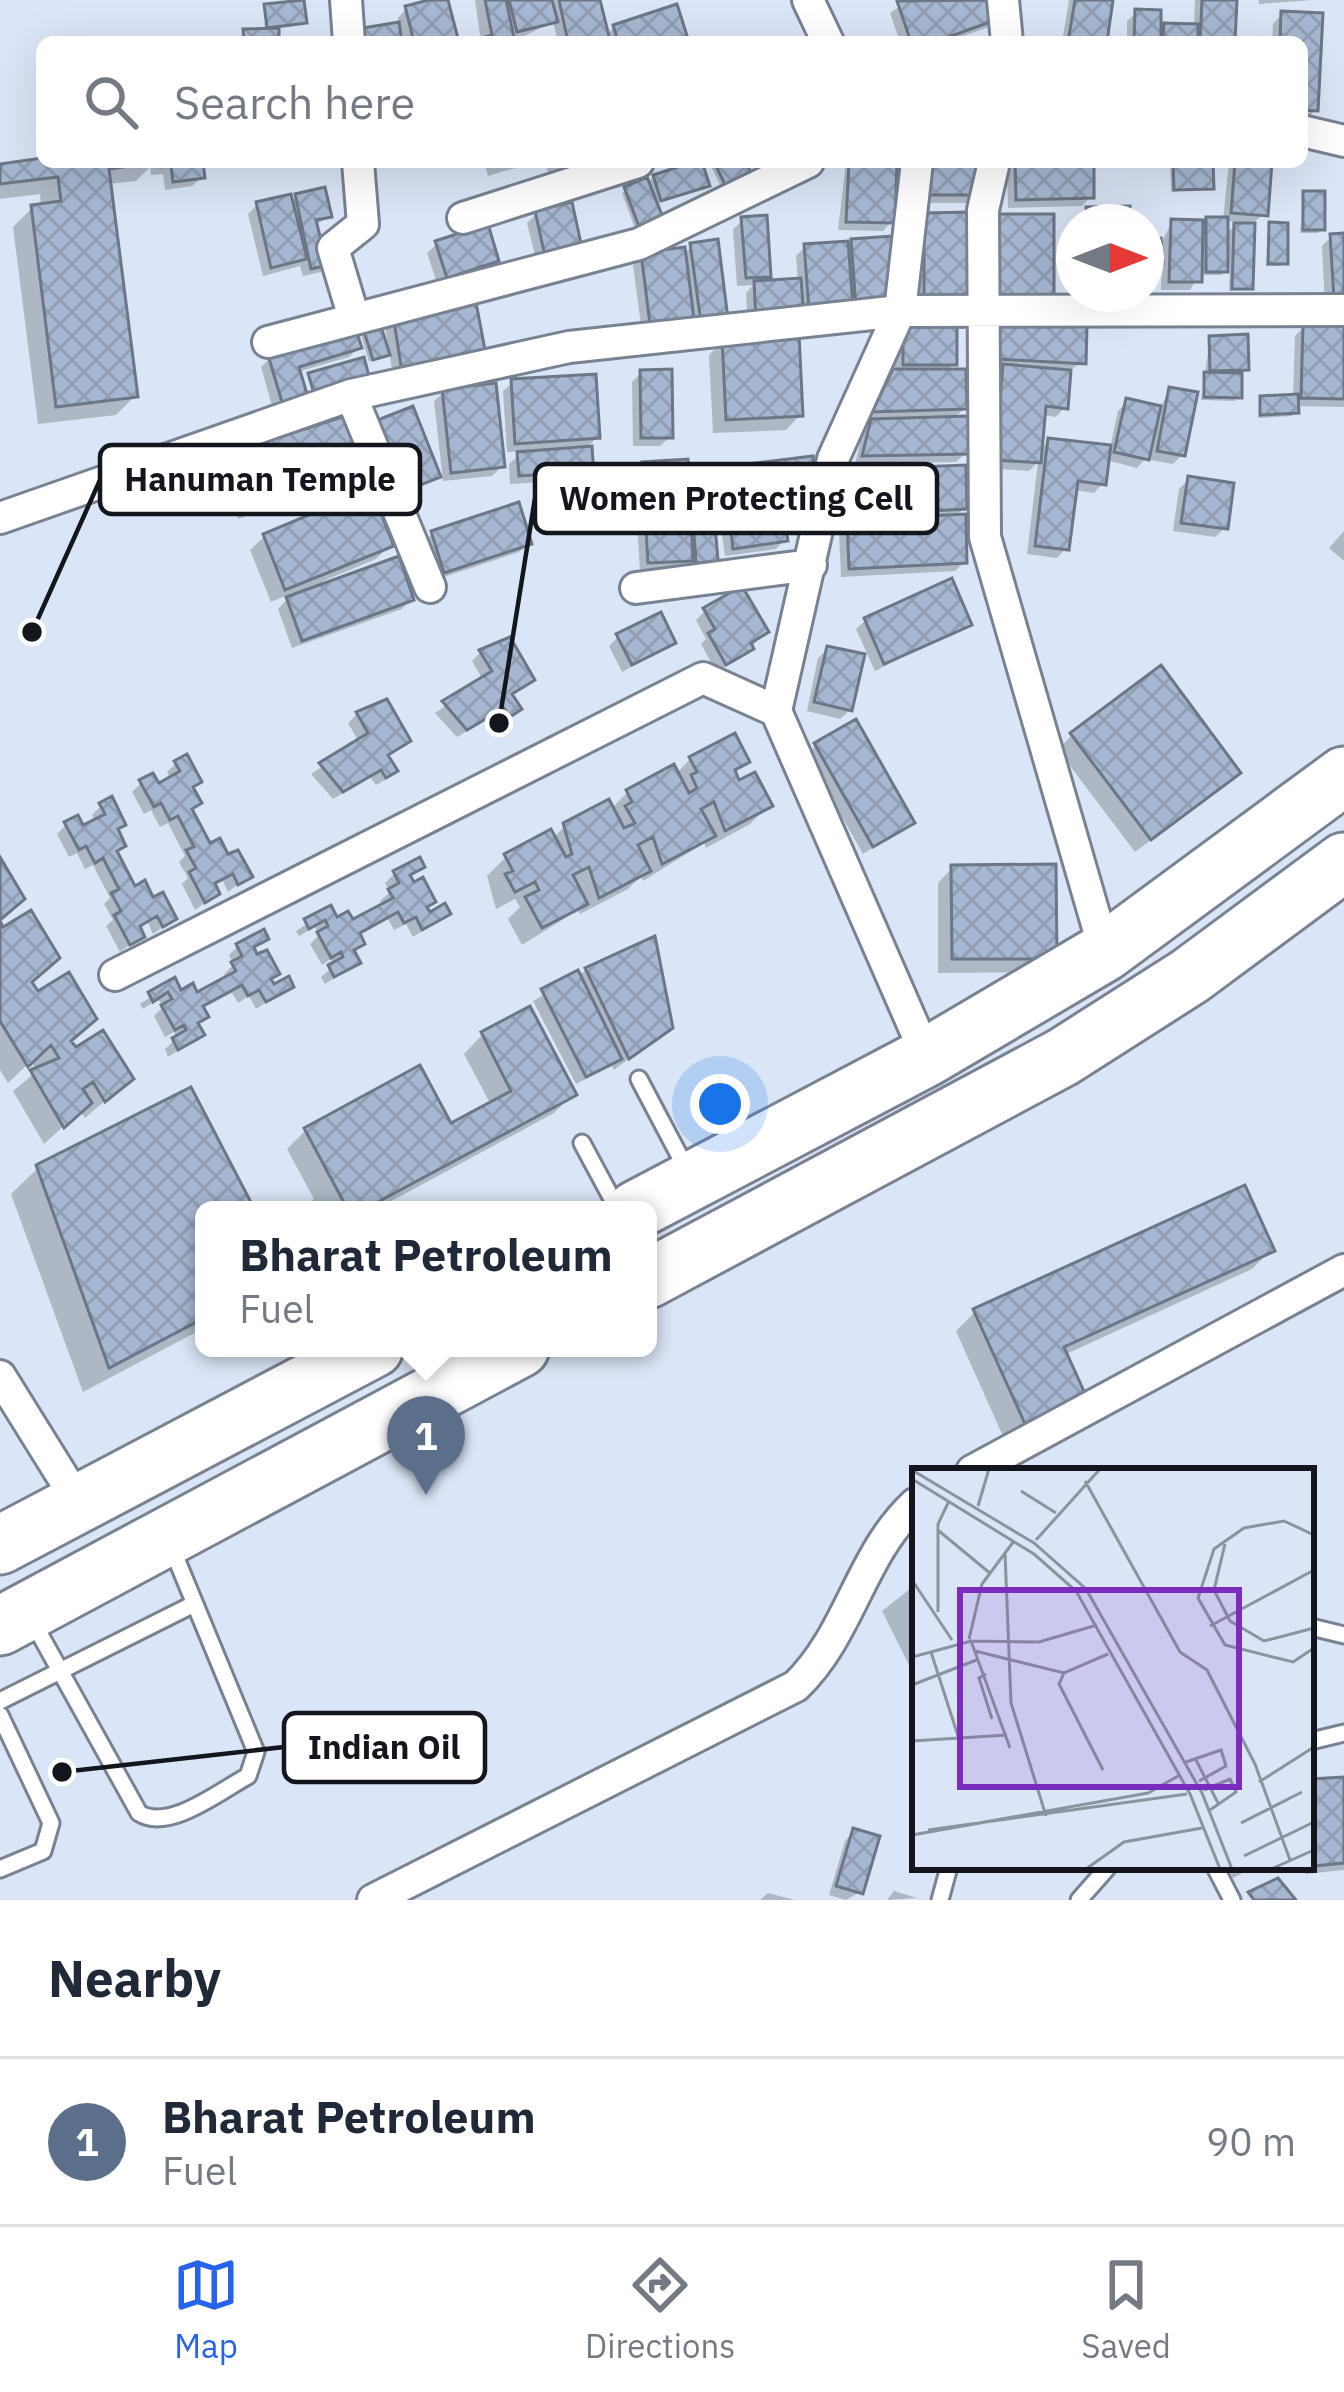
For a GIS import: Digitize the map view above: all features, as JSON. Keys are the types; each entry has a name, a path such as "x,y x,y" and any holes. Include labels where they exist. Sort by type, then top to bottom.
{"highway":[{"path":"653,1201 927,1057 1105,952 1344,776"},
{"path":"657,1274 1063,1057 1190,976 1344,862"},
{"path":"793,1128 816,1189"},
{"path":"0,1545 357,1357"},
{"path":"14,1619 503,1357"}],"street":[{"path":"346,0 349,36"},
{"path":"808,0 825,36"},
{"path":"1003,0 1006,36"},
{"path":"1308,132 1344,141"},
{"path":"354,318 333,248 363,224 358,168"},
{"path":"463,218 619,168"},
{"path":"916,168 899,311 833,459 776,711 927,1057"},
{"path":"993,168 983,210 985,537 1105,952"},
{"path":"268,341 639,244 767,171"},
{"path":"0,518 351,395 569,347 899,311 1344,310"},
{"path":"351,395 430,587"},
{"path":"636,587 811,566"},
{"path":"115,975 703,678 776,711"},
{"path":"978,1468 1344,1270"},
{"path":"0,1376 79,1503"},
{"path":"373,1900 796,1686 821,1663 886,1530 912,1507"}],"lane":[{"path":"639,1079 692,1180"},
{"path":"582,1143 613,1201"},
{"path":"14,1619 58,1673 139,1813 151,1820 166,1819 248,1776 256,1753 167,1537"},
{"path":"0,1701 194,1604"},
{"path":"1314,1628 1344,1635"},
{"path":"0,1715 51,1823 44,1850 0,1869"},
{"path":"1314,1740 1344,1733"},
{"path":"940,1900 948,1870"},
{"path":"1079,1900 1105,1870"},
{"path":"1217,1870 1232,1900"}],"building":[{"path":"304,0 307,23 267,28 264,4"},
{"path":"448,0 457,36 412,36 405,6"},
{"path":"485,0 506,0 514,36 492,35"},
{"path":"509,0 552,0 558,22 517,32"},
{"path":"559,0 600,0 609,36 567,36"},
{"path":"995,0 1001,18 952,36 909,36 897,1"},
{"path":"1075,0 1113,0 1108,36 1069,36"},
{"path":"1202,0 1237,0 1235,36 1200,36"},
{"path":"677,4 687,36 616,36 613,25"},
{"path":"1135,9 1161,10 1161,36 1134,36"},
{"path":"1281,11 1323,13 1318,111 1308,110 1308,36 1280,36"},
{"path":"399,22 401,36 352,36 351,30"},
{"path":"1164,23 1198,24 1198,36 1163,36"},
{"path":"279,28 279,36 244,36 243,29"},
{"path":"36,159 36,168 116,168 109,169 138,397 56,407 31,205 61,201 58,177 0,184 0,164"},
{"path":"171,168 204,168 205,178 173,182"},
{"path":"675,168 704,168 710,186 661,201 653,175"},
{"path":"717,168 749,168 755,180 729,193"},
{"path":"849,168 897,168 895,223 846,222"},
{"path":"929,168 984,168 984,195 929,195"},
{"path":"1015,168 1094,168 1094,198 1016,200"},
{"path":"1173,168 1213,168 1214,189 1174,190"},
{"path":"1235,168 1272,168 1268,216 1231,213"},
{"path":"647,177 665,223 641,232 624,187"},
{"path":"325,187 332,217 316,220 321,240 328,238 334,264 311,269 295,194"},
{"path":"1303,191 1325,191 1325,230 1303,230"},
{"path":"291,194 307,259 271,268 256,202"},
{"path":"572,202 582,248 545,256 535,211"},
{"path":"969,212 969,297 924,297 924,213"},
{"path":"989,214 1054,214 1054,296 989,296"},
{"path":"767,215 771,277 746,278 741,217"},
{"path":"1206,217 1228,217 1228,272 1206,272"},
{"path":"1171,219 1203,220 1202,282 1169,282"},
{"path":"1269,222 1288,223 1288,264 1268,264"},
{"path":"1234,223 1255,223 1253,289 1232,289"},
{"path":"488,224 499,261 447,278 435,241"},
{"path":"1344,233 1344,298 1334,299 1330,234"},
{"path":"892,236 897,304 856,307 851,239"},
{"path":"718,239 728,319 701,323 690,243"},
{"path":"848,241 853,307 809,310 804,244"},
{"path":"685,247 695,327 651,332 641,253"},
{"path":"801,278 804,317 756,319 754,281"},
{"path":"474,292 486,355 402,372 393,315"},
{"path":"379,320 390,355 373,360 362,325"},
{"path":"999,322 1087,326 1086,364 998,359"},
{"path":"1303,324 1344,326 1344,399 1301,398"},
{"path":"903,325 957,325 957,365 903,365"},
{"path":"356,330 362,348 299,367 307,394 282,402 268,355"},
{"path":"799,334 803,416 726,420 722,338"},
{"path":"1248,334 1249,370 1210,371 1209,336"},
{"path":"364,357 370,380 315,397 308,373"},
{"path":"1003,364 1071,370 1068,409 1046,406 1041,463 995,460"},
{"path":"672,369 673,438 641,438 640,370"},
{"path":"893,369 966,369 967,409 872,412"},
{"path":"1204,372 1242,373 1242,398 1204,397"},
{"path":"596,374 600,438 515,444 511,379"},
{"path":"496,383 505,467 451,473 442,389"},
{"path":"1169,387 1198,392 1185,456 1157,451"},
{"path":"1298,394 1299,413 1260,415 1260,396"},
{"path":"1126,398 1161,406 1149,460 1114,452"},
{"path":"413,406 441,477 402,492 375,421"},
{"path":"345,416 362,469 252,506 234,452"},
{"path":"968,416 969,454 862,456 871,419"},
{"path":"1048,438 1111,445 1106,485 1078,481 1069,550 1035,546"},
{"path":"592,446 595,491 552,494 550,474 519,476 517,452"},
{"path":"813,456 818,499 735,509 730,466"},
{"path":"688,459 693,561 648,563 642,462"},
{"path":"966,465 967,509 850,515 847,470"},
{"path":"1188,476 1234,483 1228,529 1181,523"},
{"path":"371,489 394,546 285,590 263,534"},
{"path":"713,501 718,561 696,563 692,503"},
{"path":"519,502 532,544 444,573 431,531"},
{"path":"783,507 788,541 733,549 729,516"},
{"path":"966,514 967,563 849,569 847,520"},
{"path":"399,556 414,600 302,641 286,597"},
{"path":"952,578 972,625 884,664 864,618"},
{"path":"742,586 769,632 751,643 754,649 726,665 708,633 715,629 703,608"},
{"path":"661,612 676,643 632,665 616,634"},
{"path":"510,637 535,680 512,694 522,709 510,717 504,708 467,730 442,701 492,671 479,650"},
{"path":"827,646 865,654 852,711 814,702"},
{"path":"1161,665 1241,773 1151,840 1070,733"},
{"path":"387,699 411,741 388,755 398,771 386,778 381,770 343,792 319,763 368,733 356,712"},
{"path":"856,719 915,823 873,847 814,743"},
{"path":"735,733 750,762 735,770 739,780 755,772 773,806 725,831 714,802 701,809 716,836 662,864 653,837 638,845 651,871 599,898 589,867 573,875 588,904 542,928 525,897 539,890 535,882 515,892 505,874 513,871 504,854 551,829 566,857 572,854 563,823 609,799 624,828 635,823 625,806 632,802 626,790 674,764 689,793 697,788 691,775 697,772 689,757"},
{"path":"187,754 202,782 193,787 202,803 192,809 210,843 220,838 228,854 238,850 253,877 238,885 233,874 215,883 220,894 205,903 189,872 196,868 186,850 194,847 178,816 170,820 161,803 154,807 139,780 153,773 159,783 180,771 174,761"},
{"path":"112,796 126,825 118,829 126,846 117,851 135,886 145,880 153,897 163,892 177,919 163,927 157,916 140,926 145,937 130,945 114,915 121,911 111,893 119,889 103,858 95,863 86,846 79,850 64,822 78,815 83,825 105,814 99,803"},
{"path":"0,857 25,899 0,920"},
{"path":"420,857 425,867 410,875 414,882 423,877 436,902 427,907 430,912 445,903 451,914 422,930 416,917 404,923 398,912 360,933 365,944 354,950 361,963 334,977 328,965 343,957 341,952 331,958 317,932 328,926 325,920 309,929 304,919 331,905 337,917 348,911 353,919 393,898 388,889 399,883 393,871"},
{"path":"1056,864 1057,959 952,959 951,865"},
{"path":"31,910 60,958 32,982 38,991 69,972 97,1019 71,1041 76,1047 103,1030 134,1079 105,1102 93,1082 83,1089 92,1103 64,1128 30,1070 59,1058 51,1045 28,1067 0,1021 0,921 3,927"},
{"path":"264,929 269,939 254,947 257,954 267,950 280,974 271,979 274,984 289,976 294,987 266,1002 259,990 248,996 242,985 203,1006 209,1017 198,1023 205,1035 178,1050 172,1038 186,1030 184,1025 175,1030 161,1005 172,999 168,992 153,1002 148,992 175,977 181,990 193,983 197,992 236,971 231,962 242,956 236,944"},
{"path":"655,936 673,1028 629,1059 585,968"},
{"path":"578,970 622,1059 586,1077 541,989"},
{"path":"530,1006 577,1095 380,1201 343,1201 304,1128 420,1065 451,1123 511,1091 481,1032"},
{"path":"191,1087 250,1201 195,1201 195,1323 109,1368 36,1165"},
{"path":"1245,1185 1275,1251 1064,1347 1087,1398 1026,1426 973,1309"},
{"path":"1344,1777 1344,1863 1314,1866 1314,1779"},
{"path":"853,1828 880,1836 863,1894 836,1886"},
{"path":"1278,1878 1296,1900 1254,1900 1248,1892"}],"place":[{"name":"Hanuman Temple","path":"32,632"},
{"name":"Women Protecting Cell","path":"499,723"},
{"name":"Bharat Petroleum","path":"426,1495"},
{"name":"Indian Oil","path":"62,1772"}]}
